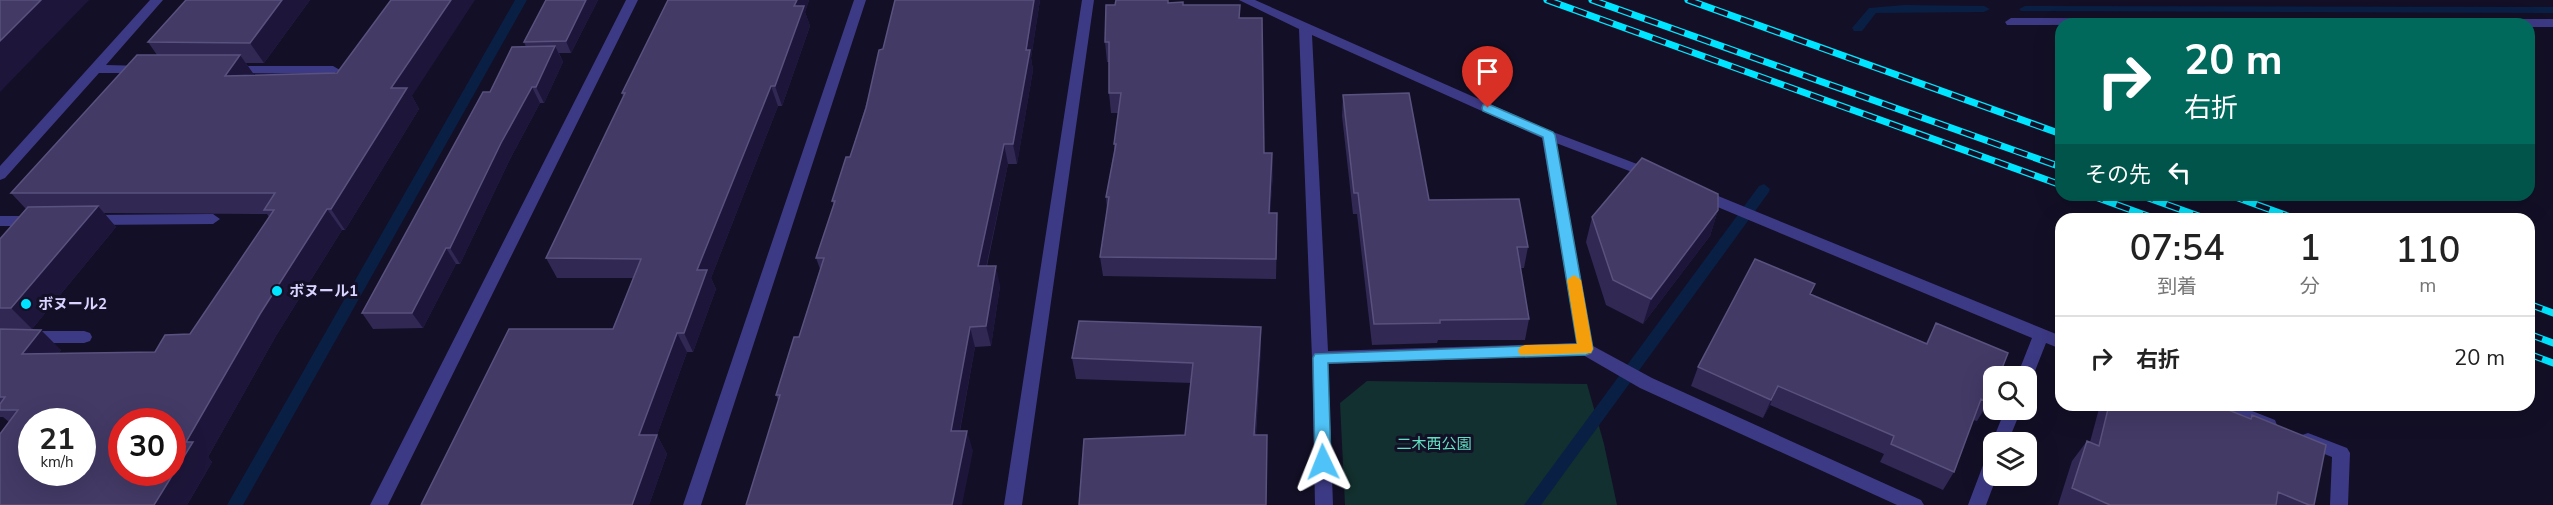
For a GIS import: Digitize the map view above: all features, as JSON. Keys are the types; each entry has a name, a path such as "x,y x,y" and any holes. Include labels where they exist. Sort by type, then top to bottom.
{"street":[{"path":"0,175 157,0"},
{"path":"379,505 632,0"},
{"path":"692,505 860,0"},
{"path":"1013,505 1088,0"},
{"path":"1245,0 1548,135 1665,180"},
{"path":"2011,22 2055,22"},
{"path":"2535,23 2553,23"},
{"path":"1305,28 1320,358 1324,505"},
{"path":"94,69 154,70"},
{"path":"213,70 333,70"},
{"path":"1548,135 1586,349"},
{"path":"1686,188 2055,341"},
{"path":"71,220 213,219"},
{"path":"0,221 47,220"},
{"path":"2029,366 2041,335"},
{"path":"0,337 84,337"},
{"path":"1320,358 1586,349 1604,362 1646,383 1915,505"},
{"path":"2233,411 2341,453 2339,505"},
{"path":"1977,505 1984,486"}],"green space":[{"name":"二木西公園","path":"1367,381 1587,384 1604,444 1617,505 1345,505 1340,403"}],"building":[{"path":"0,0 41,0 0,41"},
{"path":"186,0 282,0 250,43 148,42"},
{"path":"391,0 451,0 391,88 407,88 331,209 327,209 260,314 186,442 186,408 108,408 108,486 166,486 154,505 0,505 0,434 18,410 0,410 0,404 5,397 0,397 0,329 41,330 22,354 155,352 165,335 190,334 274,210 264,210 275,193 11,193 137,55 240,55 225,76 337,73"},
{"path":"546,0 586,0 566,41 524,42"},
{"path":"668,0 797,0 794,6 804,6 775,86 771,86 697,270 707,270 684,333 677,333 639,435 657,435 632,505 421,505 509,329 613,329 641,259 546,258 625,93 622,93"},
{"path":"895,0 1034,0 1026,50 1030,50 1013,144 1004,144 978,266 996,266 986,326 970,327 951,431 967,431 952,505 746,505 780,395 776,395 794,337 799,337 824,258 816,258 835,201 832,201 846,157 850,157 866,108 879,50 883,49"},
{"path":"1116,0 1168,0 1168,3 1183,2 1183,5 1240,5 1239,18 1262,18 1264,153 1272,153 1269,213 1277,213 1276,259 1100,257 1121,93 1109,93 1109,42 1105,42 1106,5 1115,5"},
{"path":"555,46 536,87 532,87 501,143 450,248 446,248 412,313 362,313 483,92 490,92 512,47"},
{"path":"1409,93 1429,200 1519,199 1528,247 1517,247 1529,319 1440,320 1440,323 1374,324 1358,193 1354,193 1343,95"},
{"path":"1642,158 1718,194 1718,210 1651,299 1613,280 1592,217"},
{"path":"98,206 11,308 0,308 0,239 28,207"},
{"path":"1755,259 1815,284 1810,294 1927,344 1936,323 2008,353 2003,366 1983,366 1983,400 1981,399 1954,472 1891,444 1894,436 1778,386 1771,400 1698,367"},
{"path":"1079,321 1261,327 1254,435 1267,435 1266,505 1079,505 1084,439 1185,435 1193,363 1072,358"},
{"path":"2108,411 2231,411 2251,419 2252,415 2326,445 2314,505 2278,492 2276,505 2110,505 2072,488 2087,441 2099,446"},
{"path":"186,442 193,442 186,453"}],"waterway":[{"path":"235,505 521,0"},
{"path":"1858,28 1873,10 1984,9"},
{"path":"2025,9 2553,10"},
{"path":"1532,505 1764,189"}],"railway":[{"path":"1547,0 2055,183"},
{"path":"1592,0 2055,165"},
{"path":"1688,0 2055,132"},
{"path":"2106,201 2140,213"},
{"path":"2157,201 2190,213"},
{"path":"2246,201 2280,213"},
{"path":"2535,306 2553,313"},
{"path":"2535,336 2553,343"},
{"path":"2535,356 2553,363"}],"slow traffic":[{"path":"1525,351 1586,349 1574,280"}],"place":[{"name":"ボヌール1","path":"277,291"},
{"name":"ボヌール2","path":"26,304"}],"route":[{"path":"1323,462 1320,358 1586,349 1548,135 1488,108"}]}
